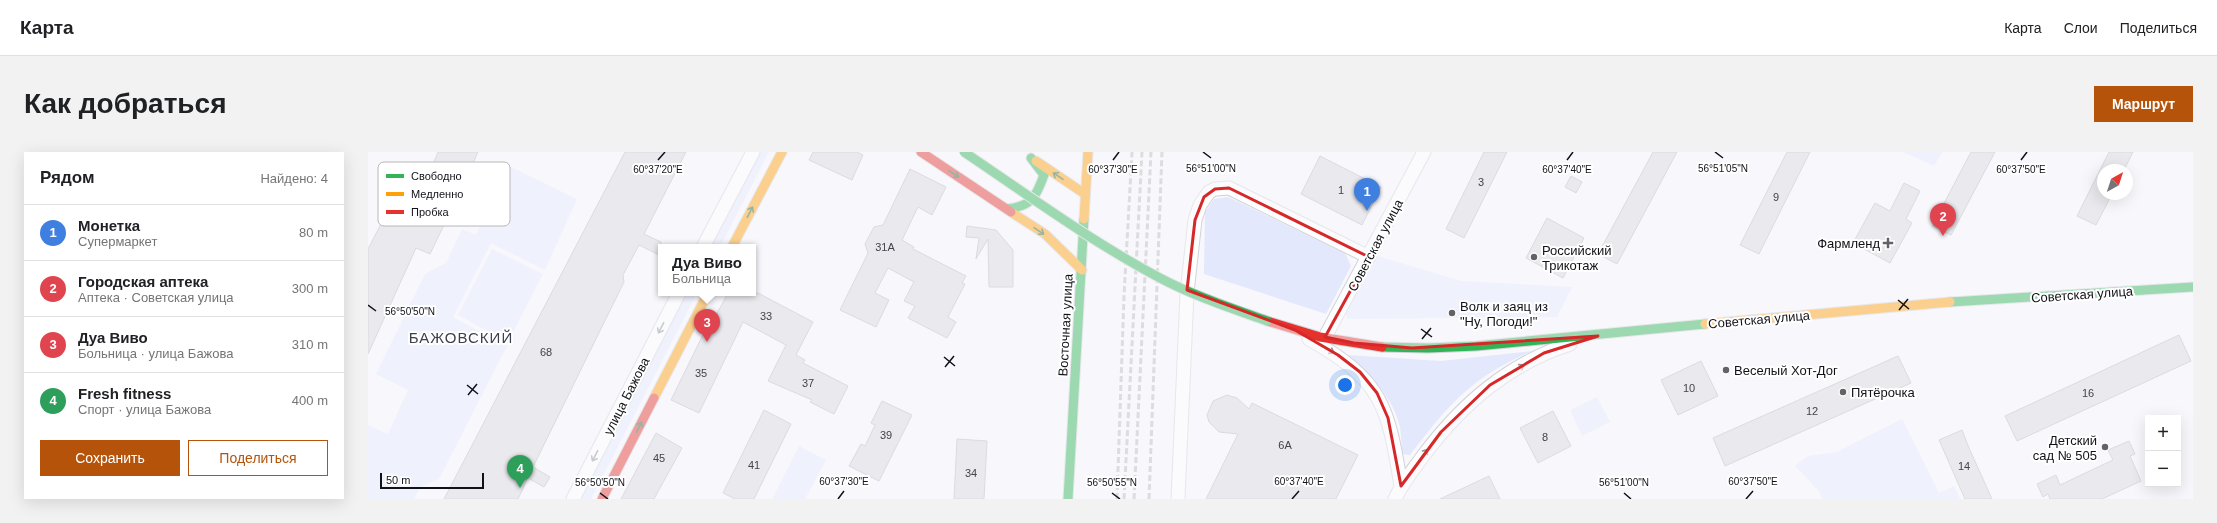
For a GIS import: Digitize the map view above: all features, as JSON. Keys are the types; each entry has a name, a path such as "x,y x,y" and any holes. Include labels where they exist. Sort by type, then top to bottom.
{"main road":[{"path":"734,244 782,152"},
{"path":"921,152 1045,234 1082,270"},
{"name":"Советская улица","path":"964,152 1102,244 1162,278 1222,305 1267,321 1295,330 1354,344 1412,348 1468,346 1598,336 1751,319 1776,318 1909,305 2193,286"},
{"path":"1022,152 1085,194"},
{"name":"Восточная улица","path":"1068,499 1088,152"},
{"path":"1007,209 1023,208 1037,195 1044,175 1031,158"},
{"name":"улица Бажова","path":"602,499 706,296"}],"street":[{"path":"705,244 753,152"},
{"name":"Советская улица","path":"1325,337 1424,152"},
{"path":"1178,499 1187,293 1195,220 1204,197 1215,189 1229,188 1369,257"},
{"name":"улица Бажова","path":"573,499 677,296"},
{"path":"1295,330 1338,355 1360,372 1377,393 1388,418 1401,486"},
{"path":"1395,499 1401,486 1442,432 1472,399 1490,385 1544,352 1598,336"}],"highlighted area":[{"path":"1229,188 1369,257 1325,337 1354,343 1412,348 1598,336 1544,353 1490,385 1441,432 1401,486 1388,418 1377,393 1360,372 1338,355 1295,330 1187,290 1195,220 1204,197 1215,189"}],"shaded area":[{"path":"759,152 769,152 722,244 712,244"},
{"path":"1903,152 1942,152 1934,166"},
{"path":"510,166 577,199 545,270 491,243 453,317 507,346 439,479 420,487 414,499 368,499 368,425 388,434 408,390 376,374 425,274 446,263 462,229 476,235 480,226 510,226"},
{"path":"1228,197 1345,253 1351,266 1326,314 1204,274 1205,212 1214,199"},
{"path":"492,249 543,274 508,342 458,315"},
{"path":"1374,255 1461,281 1572,287 1557,317 1347,319 1345,309"},
{"path":"684,296 695,296 591,499 580,499"},
{"path":"1533,351 1494,370 1463,393 1437,421 1410,455 1402,454 1400,427 1397,417 1386,396 1364,369 1348,355 1441,361"},
{"path":"1597,397 1610,422 1582,436 1570,410"},
{"path":"1902,419 1939,493 1954,486 1960,499 1823,499 1819,491 1795,466 1808,456 1837,452"},
{"path":"799,446 826,460 805,499 772,499"}],"building":[{"path":"438,152 478,152 474,162 434,162"},
{"path":"625,152 686,152 644,234 661,242 661,244 658,244 658,254 639,245 623,275 624,282 533,467 550,477 544,487 528,478 518,499 444,499"},
{"path":"813,152 857,152 863,155 852,180 809,160"},
{"path":"1484,152 1507,152 1464,238 1446,229"},
{"path":"1653,152 1677,152 1617,264 1598,254"},
{"path":"1787,152 1810,152 1759,254 1740,245"},
{"path":"1971,152 1995,152 1951,235 1932,226"},
{"path":"2109,152 2133,152 2127,164 2103,164"},
{"path":"1320,156 1381,187 1362,225 1301,194"},
{"path":"910,169 946,187 932,215 918,207 902,240 914,247 913,249 966,276 962,283 965,284 948,317 956,322 947,338 908,318 915,306 904,301 914,282 888,268 875,293 889,300 876,327 840,310 868,253 865,244 874,227 883,225"},
{"path":"1571,176 1582,182 1576,193 1565,187"},
{"path":"2097,176 2097,200 2109,200 2096,225 2077,216"},
{"path":"1904,183 1920,191 1906,219 1912,223 1890,263 1853,243 1875,203 1890,211"},
{"path":"1547,218 1584,238 1563,278 1526,258"},
{"path":"380,226 444,226 430,254 416,248 368,354 368,249"},
{"path":"967,226 996,230 1013,250 1013,287 989,287 988,239 976,259 979,238 966,237"},
{"path":"756,293 758,293 813,322 796,355 805,360 803,363 848,386 834,414 810,402 812,400 768,381 786,345 743,322 699,413 671,400 712,316 715,317 726,296 756,296"},
{"path":"2179,335 2191,361 2017,441 2005,416"},
{"path":"1898,356 1911,383 1725,466 1713,438"},
{"path":"1701,361 1718,396 1678,415 1661,380"},
{"path":"1227,395 1237,398 1249,409 1252,403 1358,455 1336,499 1206,499 1238,434 1219,432 1209,422 1207,415 1213,401"},
{"path":"882,401 912,415 879,481 849,466 861,444 865,446 875,425 871,423"},
{"path":"764,410 791,424 754,499 735,499 723,493"},
{"path":"1553,411 1571,446 1538,463 1520,428"},
{"path":"1962,430 1992,499 1965,499 1939,440"},
{"path":"656,433 682,448 654,499 621,499"},
{"path":"957,439 987,441 984,499 954,499"},
{"path":"2129,441 2135,454 2130,456 2141,481 2102,499 2050,499 2048,494 2043,497 2037,484 2056,475 2060,485 2113,460 2108,450"},
{"path":"1489,476 1500,499 1440,499"}],"railway":[{"path":"1117,499 1124,296 1132,152"},
{"path":"1124,499 1142,152"},
{"path":"1134,499 1151,152"},
{"path":"1149,499 1162,152"}],"traffic: fast":[{"path":"964,152 1060,218 1160,278 1213,301 1267,321"},
{"path":"1007,209 1015,208 1028,203 1038,189 1044,175 1031,158"},
{"path":"1068,499 1084,219"},
{"path":"1950,302 2193,287"},
{"path":"1382,347 1428,348 1476,346 1705,324"}],"traffic: slow":[{"path":"734,244 782,152"},
{"path":"1084,219 1088,152"},
{"path":"1036,161 1085,194"},
{"path":"1011,212 1045,234 1082,270"},
{"path":"654,398 706,296"},
{"path":"1705,324 1950,302"}],"traffic: jam":[{"path":"921,152 1011,212"},
{"path":"1267,321 1320,337 1382,347"},
{"path":"602,499 654,398"}],"place":[{"name":"Монетка","path":"1367,211"},
{"name":"Городская аптека","path":"1943,236"},
{"name":"Фармленд","path":"1888,243"},
{"name":"Российский Трикотаж","path":"1534,257"},
{"name":"Волк и заяц из \"Ну, Погоди!\"","path":"1452,313"},
{"name":"Дуа Виво","path":"707,342"},
{"name":"Веселый Хот-Дог","path":"1726,370"},
{"name":"Пятёрочка","path":"1843,392"},
{"name":"Детский сад № 505","path":"2105,447"},
{"name":"Fresh fitness","path":"520,488"}],"district":[{"name":"БАЖОВСКИЙ","path":"461,338"}]}
